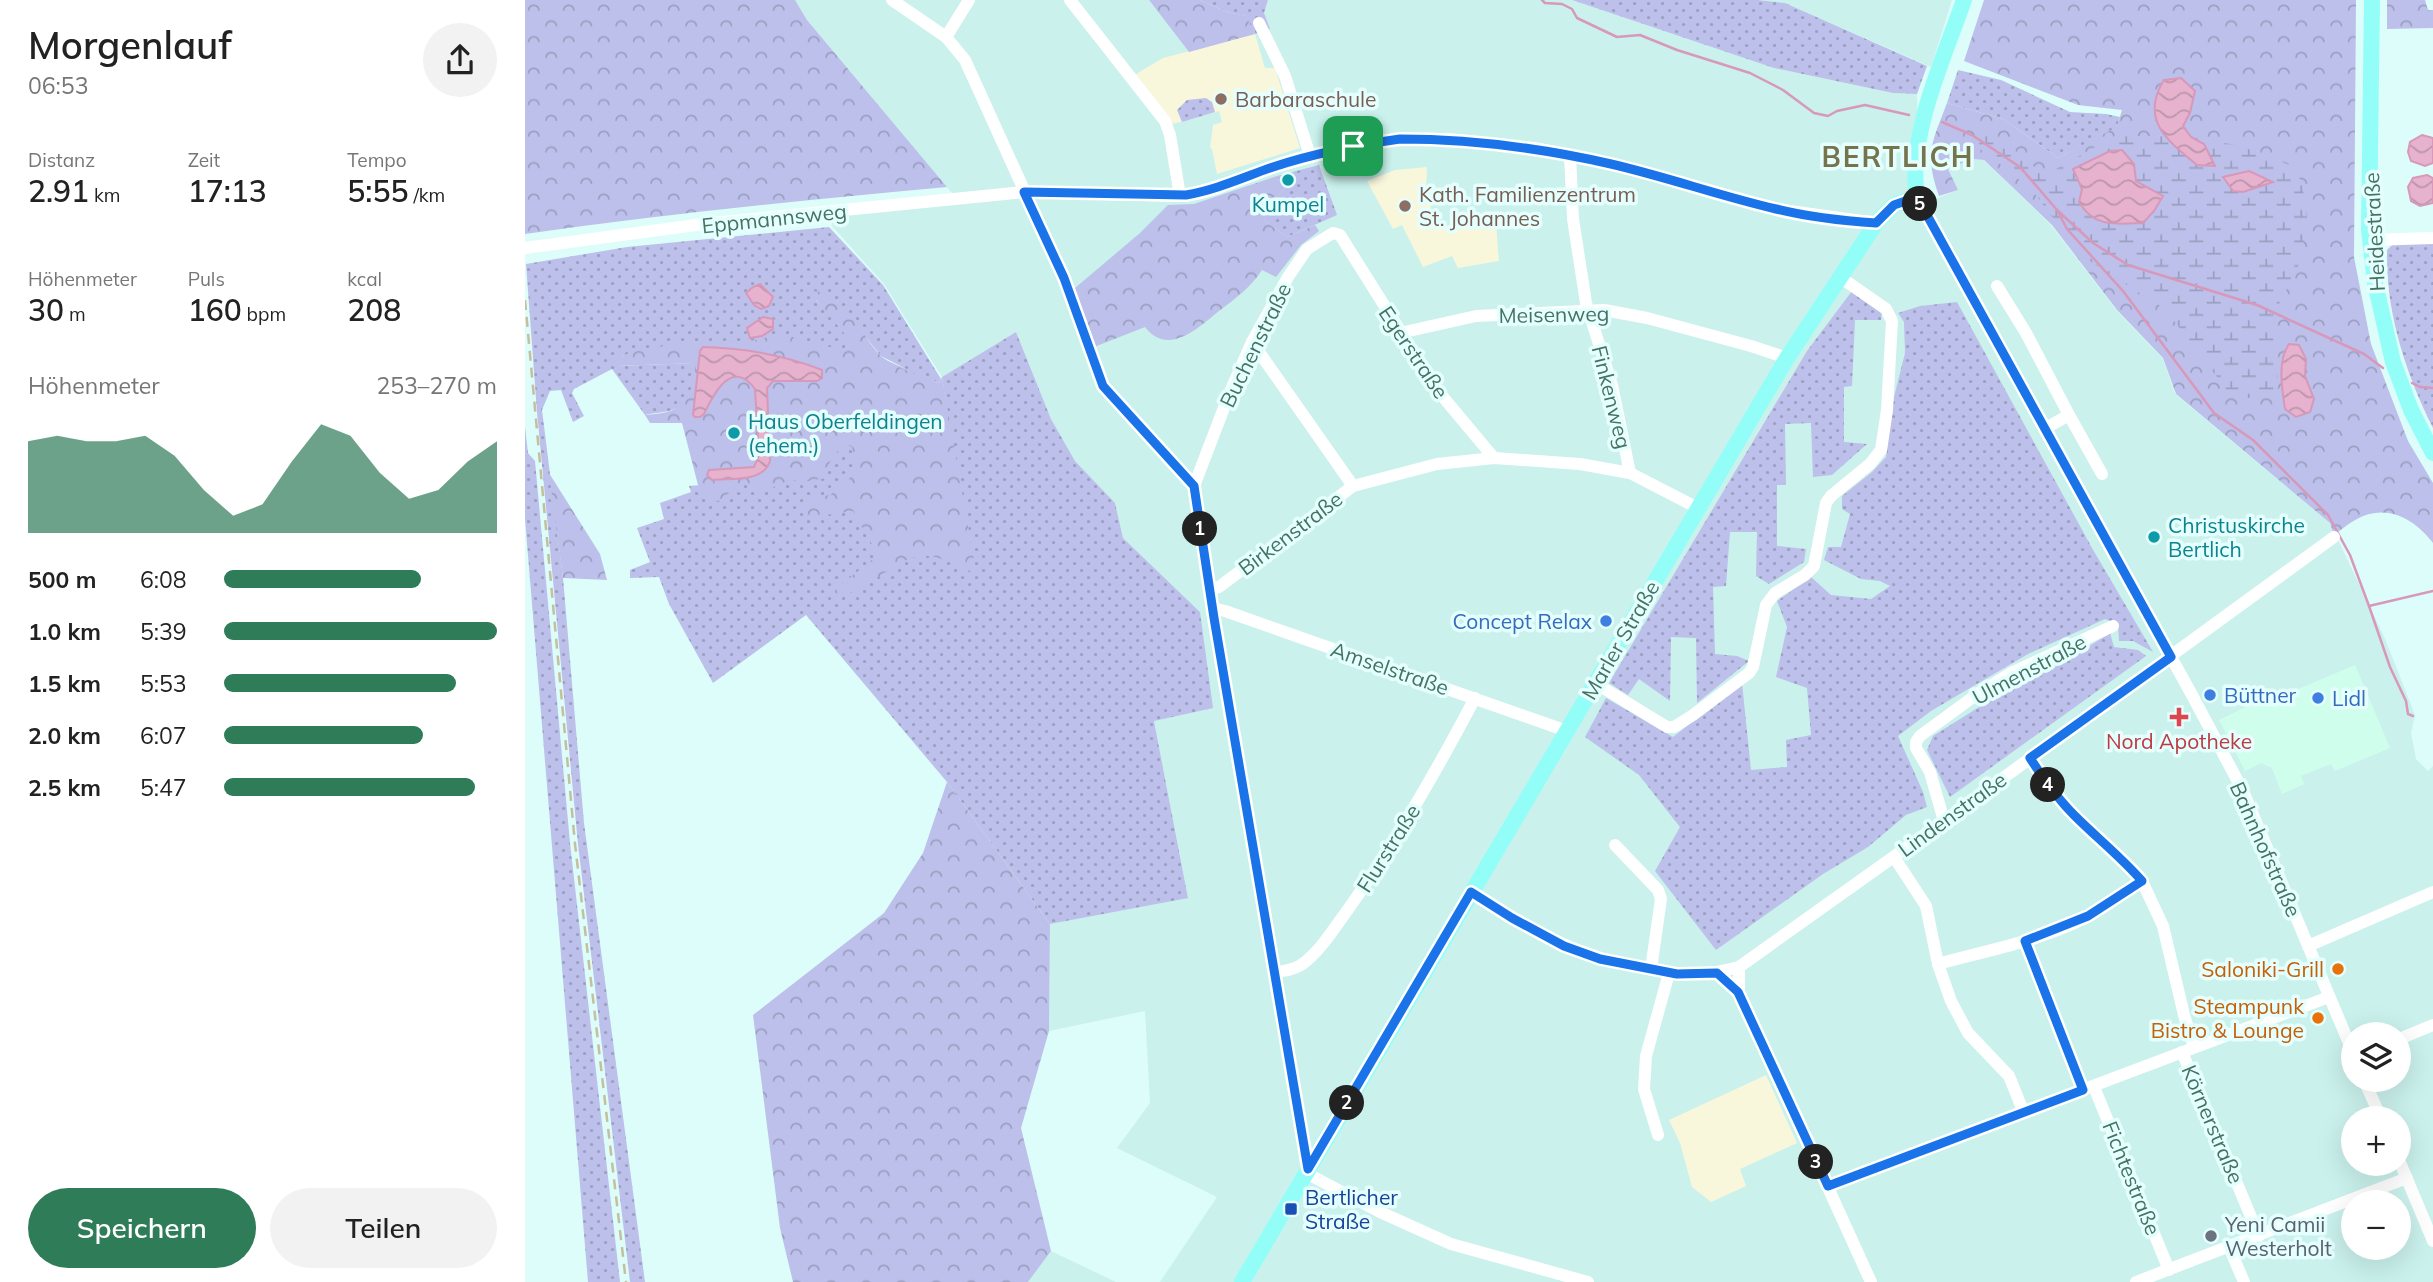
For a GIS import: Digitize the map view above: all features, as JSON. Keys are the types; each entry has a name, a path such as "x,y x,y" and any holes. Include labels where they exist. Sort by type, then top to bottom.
{"main road":[{"path":"1917,197 1915,174 1920,132 1964,0"},
{"name":"Heidestraße","path":"2372,0 2370,240 2379,307 2393,362 2411,410 2433,453"},
{"name":"Marler Straße","path":"1242,1282 1787,358 1876,223 1894,205 1917,197"}],"street":[{"path":"892,0 946,37 965,60 1064,278 1103,386 1194,486 1307,1171 1380,1212 1451,1244 1588,1282"},
{"path":"946,37 969,0"},
{"path":"1070,0 1165,121 1170,135 1180,196"},
{"path":"1259,23 1285,76 1310,156"},
{"name":"Eppmannsweg","path":"525,248 703,224 1024,192 1180,196 1204,192 1310,156 1400,139 1481,142 1534,148 1674,180 1776,209 1876,223"},
{"name":"Finkenweg","path":"1570,155 1573,219 1586,303 1612,385 1630,473"},
{"name":"Bahnhofstraße","path":"1917,197 2243,791 2341,1025"},
{"name":"Buchenstraße","path":"1194,486 1252,342 1287,277 1307,249 1333,233 1340,235 1343,240"},
{"path":"2370,240 2433,238"},
{"name":"Egerstraße","path":"1343,240 1438,391 1494,458"},
{"path":"1595,683 1661,723 1674,727 1749,673 1757,659 1766,605 1775,593 1805,575 1814,566 1826,503 1831,495 1870,464 1881,450 1887,410 1892,321 1886,309 1840,277"},
{"path":"1997,286 2026,333 2102,474"},
{"name":"Meisenweg","path":"1401,332 1476,316 1621,312 1787,358"},
{"path":"1252,342 1353,486"},
{"path":"2044,429 2069,415"},
{"name":"Birkenstraße","path":"1209,589 1219,587 1353,486 1437,464 1494,458 1580,464 1630,473 1698,508"},
{"name":"Lindenstraße","path":"1739,967 2334,537"},
{"name":"Amselstraße","path":"1212,608 1567,731"},
{"name":"Ulmenstraße","path":"1944,821 1930,772 1916,748 1920,736 2011,673 2113,626"},
{"name":"Flurstraße","path":"1275,972 1288,971 1301,965 1333,930 1381,860 1442,760 1475,698"},
{"name":"Körnerstraße","path":"2030,758 2052,791 2142,881 2163,926 2184,1015 2188,1050 2259,1236"},
{"path":"1615,845 1658,890 1661,899 1651,969"},
{"path":"1893,857 1926,906 1938,964 1951,1001 1968,1032 2009,1076 2024,1113"},
{"path":"1938,964 2025,941 2088,916 2142,881"},
{"path":"1471,892 1564,946 1600,959 1669,973 1717,973 1739,967 1738,992"},
{"path":"2308,946 2433,892"},
{"name":"Fichtestraße","path":"2025,941 2169,1270"},
{"path":"1658,1135 1644,1090 1645,1068 1669,973"},
{"path":"1717,973 1738,992 1871,1282"},
{"path":"1828,1186 2329,997"},
{"path":"2411,1034 2433,1025"},
{"path":"2136,1282 2407,1178 2433,1241"},
{"path":"2229,1247 2244,1282"}],"shaded area":[{"path":"795,0 1149,0 1189,52 1269,29 1264,13 1268,0 1572,0 1774,68 1893,93 1917,94 1923,204 1958,190 1948,169 1972,159 1983,160 1990,166 2051,225 2117,311 2163,359 2175,394 2330,523 2386,641 2415,715 2411,733 2416,759 2428,771 2433,766 2433,1282 1160,1282 1217,1197 1117,1148 1150,1103 1145,1011 1049,1031 1050,924 1188,897 1154,721 1200,612 1123,538 1115,503 1075,461 1051,419 1016,332 942,377 884,284 832,226 830,213 957,199 807,20"},
{"path":"1758,0 1952,0 1931,67 1785,3"},
{"name":"Barbaraschule","path":"1255,34 1265,68 1275,68 1300,148 1217,174 1210,148 1213,125 1222,122 1219,111 1173,124 1136,74 1163,58"},
{"name":"Kath. Familienzentrum St. Johannes","path":"1427,167 1426,189 1436,226 1496,223 1499,261 1458,268 1452,256 1423,267 1402,225 1393,229 1367,181 1395,170"},
{"path":"2355,665 2390,748 2335,771 2331,764 2301,776 2304,784 2282,794 2272,768 2261,763 2245,771 2219,720 2256,702 2275,695 2277,698"},
{"path":"1766,1075 1797,1143 1740,1169 1746,1186 1711,1202 1692,1187 1680,1143 1669,1120"},
{"path":"1051,1251 1116,1282 1028,1282"}],"green space":[{"path":"525,0 795,0 807,20 947,187 736,208 525,234"},
{"path":"1149,0 1200,0 1227,12 1246,16 1255,34 1189,52"},
{"path":"1200,0 1268,0 1264,13 1270,29 1255,34 1245,16 1227,12"},
{"path":"1572,0 1758,0 1785,3 1927,66 1917,94 1893,93 1774,68"},
{"path":"1984,0 2356,0 2354,257 2371,344 2408,441 2433,483 2433,543 2418,527 2389,513 2368,514 2334,535 2330,523 2176,394 2163,358 2117,310 2052,225 1984,160 1972,159 1948,169 1958,190 1939,196 1931,158 1937,128 1947,103 2003,119 2058,158 2117,127 2122,110 2078,105 1964,61"},
{"path":"2387,0 2425,0 2428,10 2433,10 2433,28 2387,29"},
{"path":"1958,70 2001,80 2070,112 2120,117 2117,128 2058,158 2003,119 1947,103"},
{"path":"1206,98 1212,102 1215,112 1182,122 1177,110 1187,100"},
{"path":"1982,132 2005,141 2030,164 2045,170 2054,170 2115,136 2185,136 2241,146 2292,166 2302,183 2308,224 2296,275 2281,298 2272,327 2278,360 2277,385 2269,398 2249,398 2227,390 2165,309 2091,262 2062,230 2036,195 1975,145 1975,135"},
{"path":"1319,165 1337,215 1287,237 1265,221 1262,210 1285,189 1277,176"},
{"path":"1277,176 1285,189 1262,210 1265,221 1287,237 1315,225 1319,231 1301,245 1276,277 1262,270 1237,297 1183,337 1163,340 1145,327 1094,347 1075,288 1140,233 1168,205 1194,204"},
{"path":"829,227 883,285 941,379 939,383 932,380 946,403 942,377 1016,332 1051,419 1075,461 1115,503 1123,538 1200,612 1213,708 1154,721 1188,898 1050,924 947,782 806,615 713,683 669,604 659,577 630,578 630,570 650,562 637,528 664,519 660,503 691,492 689,486 701,485 689,397 675,409 645,415 612,369 574,389 572,393 584,416 573,422 561,390 550,391 542,410 563,578 584,823 645,1282 630,1282 578,844 537,412 526,264 627,247","holes":["816,300 837,301 881,356 908,370 859,348","623,355 694,363 617,366"]},
{"path":"2395,242 2433,242 2433,428 2406,364 2394,319 2387,273 2387,250"},
{"path":"815,291 836,300 845,308 885,359 939,383 942,377 975,566 980,575 939,558 927,556 902,562 862,588 838,595 836,589 878,555 853,511 806,518 803,505 806,499 830,495 850,479 855,459 852,447 847,445 835,455 823,479 787,481 766,491 742,484 718,501 711,502 705,489 699,489 682,423 650,423 645,415 667,412 686,400 692,387 696,363 617,366 613,360 664,346 757,340 782,333 808,344 855,350 813,295"},
{"path":"1852,291 1882,312 1881,320 1855,320 1852,386 1844,387 1844,442 1867,444 1832,475 1813,477 1811,423 1785,424 1786,485 1777,485 1777,546 1806,549 1804,562 1769,584 1756,576 1757,532 1730,532 1726,586 1713,587 1715,654 1737,656 1749,661 1697,703 1696,638 1671,637 1670,701 1639,679 1628,695 1609,683 1807,351"},
{"path":"1957,302 2092,548 2153,652 2133,641 2119,641 2118,624 2105,619 2028,654 1931,711 1898,736 1927,807 1906,815 1868,847 1823,874 1716,950 1655,871 1680,827 1639,775 1585,737 1606,698 1673,737 1742,683 1751,770 1787,767 1786,740 1811,735 1807,688 1776,677 1787,627 1777,601 1811,577 1831,595 1871,599 1890,586 1880,581 1861,579 1824,560 1828,547 1841,547 1850,514 1842,509 1842,496 1886,457 1894,397 1905,353 1904,322 1898,313 1920,306"},
{"path":"525,427 528,453 535,461 570,843 620,1282 588,1282 525,519"},
{"path":"549,473 600,554 607,580 563,578"},
{"path":"2110,633 2114,647 2138,650 2146,656 1950,797 1927,750 1933,736 2011,687 2059,665"},
{"path":"947,782 1050,924 1049,1031 1021,1128 1051,1251 1028,1282 793,1282 780,1228 753,1015 884,913 923,853"}],"water":[{"path":"2181,78 2195,91 2190,113 2183,126 2191,137 2204,144 2215,166 2197,165 2167,138 2156,118 2157,94 2164,80"},
{"path":"2422,135 2433,138 2433,163 2425,166 2411,161 2408,152 2410,142"},
{"path":"2122,150 2134,164 2136,181 2163,196 2143,223 2107,223 2092,216 2079,202 2082,189 2073,169 2110,151"},
{"path":"2249,171 2273,182 2243,192 2233,191 2223,177"},
{"path":"2427,175 2433,178 2433,203 2420,206 2411,201 2408,187 2413,178"},
{"path":"760,284 773,297 769,306 761,309 754,305 746,293"},
{"path":"763,317 773,319 773,329 762,336 750,338 747,328"},
{"path":"2289,344 2299,345 2306,359 2305,376 2314,399 2310,412 2296,417 2285,409 2282,384 2283,359"},
{"path":"703,347 764,353 822,370 822,378 817,381 773,381 767,388 770,461 761,473 754,476 712,480 707,475 709,470 754,467 759,455 755,389 747,380 731,378 718,389 704,414 700,417 693,415 700,351"}],"waterway":[{"path":"1542,0 1545,3 1562,4 1572,9 1577,18 1617,37 1640,35 1750,73 1783,90 1814,113 1828,116 1837,111 1865,105 1909,115"},
{"path":"1942,122 1972,135 2020,167 2057,210 2093,243 2128,265 2257,305 2364,354 2383,368"},
{"path":"2057,210 2067,229 2123,291 2214,413 2253,440 2328,515 2350,555 2369,606 2433,591"},
{"path":"2412,383 2433,388"},
{"path":"2369,606 2390,667 2406,701 2408,714 2413,716"}],"railway":[{"path":"525,300 575,844 626,1282"}],"place":[{"name":"Barbaraschule","path":"1221,99"},
{"name":"Kumpel","path":"1288,180"},
{"name":"Kath. Familienzentrum St. Johannes","path":"1405,206"},
{"name":"Haus Oberfeldingen (ehem.)","path":"734,433"},
{"name":"Christuskirche Bertlich","path":"2154,537"},
{"name":"Concept Relax","path":"1606,621"},
{"name":"Büttner","path":"2210,695"},
{"name":"Lidl","path":"2318,698"},
{"name":"Nord Apotheke","path":"2179,717"},
{"name":"Saloniki-Grill","path":"2338,969"},
{"name":"Steampunk Bistro & Lounge","path":"2318,1018"},
{"name":"Bertlicher Straße","path":"1291,1209"},
{"name":"Yeni Camii Westerholt","path":"2211,1236"}],"district":[{"name":"BERTLICH","path":"1898,156"}],"route":[{"path":"1400,139 1448,139 1534,148 1612,164 1776,209 1860,222 1876,223 1894,205 1917,197 2171,657 2030,758 2052,791 2142,881 2088,916 2025,941 2083,1090 1828,1186 1738,992 1717,973 1677,974 1600,959 1564,946 1471,892 1308,1169 1209,589 1194,486 1103,386 1064,278 1024,192 1186,195 1204,192 1273,167 1353,146 1400,139"}]}
